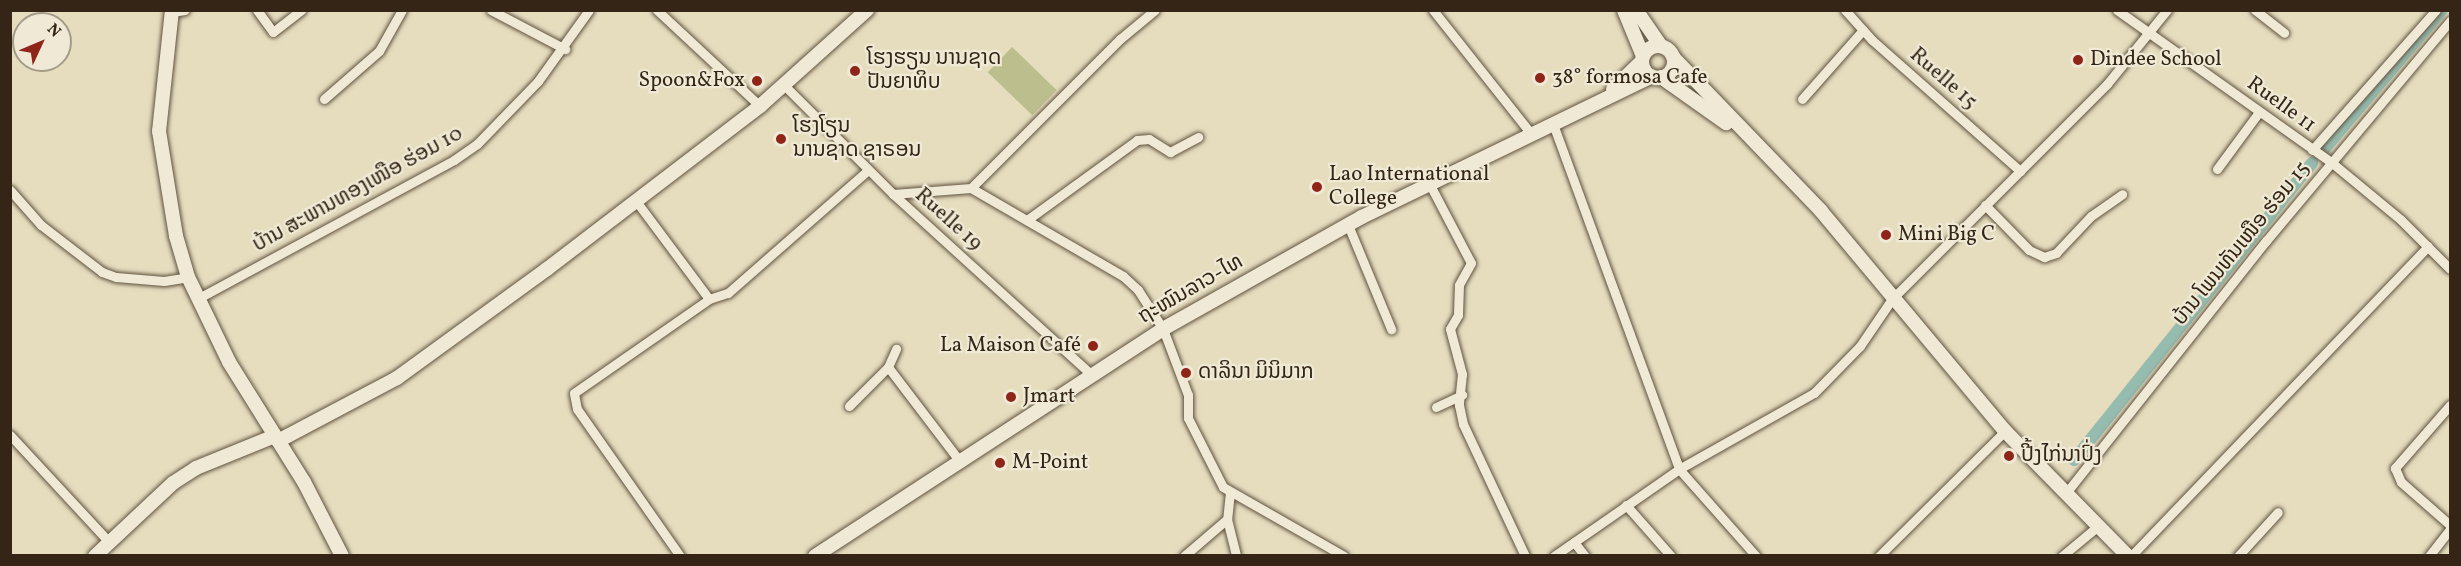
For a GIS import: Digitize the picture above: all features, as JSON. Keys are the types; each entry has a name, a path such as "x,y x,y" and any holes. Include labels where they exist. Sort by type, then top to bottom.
{"street":[{"path":"257,10 273,32 301,10"},
{"path":"324,99 379,51 402,10"},
{"path":"491,10 565,49"},
{"name":"ບ້ານ ສະພານທອງເໜືອ ຮ່ອມ 10","path":"197,299 454,160 477,144 565,49 589,10"},
{"path":"657,10 760,106"},
{"path":"95,555 173,483 196,468 276,438 397,378 760,106 785,86 867,10"},
{"path":"971,188 1120,39 1155,10"},
{"path":"1433,10 1532,135"},
{"path":"1624,10 1643,58 1657,77 1759,148"},
{"path":"1636,10 1661,46 1821,211 1892,299 2005,431 2098,526 2130,555 2428,246"},
{"name":"Ruelle 15","path":"1845,10 1863,30 2020,171"},
{"name":"Ruelle 11","path":"2117,10 2331,162 2428,246 2451,269"},
{"path":"1554,555 1679,469 1814,393 1860,346 1892,299 2020,171 2150,35 2167,10"},
{"path":"2255,10 2284,33"},
{"path":"2312,150 2436,10"},
{"path":"176,11 159,131 176,236 188,277 229,362 276,438 342,555"},
{"name":"ບ້ານ ໂພນທັນເໜືອ ຮ່ອມ 15","path":"2066,493 2331,162 2451,21"},
{"path":"1802,99 1863,30"},
{"path":"1643,58 1651,48 1661,46"},
{"path":"1657,77 1670,72 1673,57"},
{"name":"ຖະໜົນລາວ-ໄທ","path":"1607,95 1643,58"},
{"name":"ຖະໜົນລາວ-ໄທ","path":"815,555 958,459 1163,329 1348,225 1429,183 1532,135 1607,95 1657,77"},
{"name":"Ruelle 19","path":"785,86 893,194 1092,375"},
{"path":"2217,169 2259,112"},
{"path":"1553,124 1679,469 1756,555"},
{"path":"1027,220 1137,140 1149,139 1170,152 1198,137"},
{"path":"680,555 577,409 574,393 709,299 728,293 868,170"},
{"path":"1429,183 1471,263 1459,285 1458,315 1450,330 1462,374 1460,405 1463,424 1525,555"},
{"path":"893,194 971,188 1123,276 1138,290 1163,329 1188,395 1188,418 1223,487 1344,555"},
{"path":"11,194 49,232 102,272 164,281 188,277"},
{"path":"1985,205 2029,250 2044,256 2056,253 2091,216 2122,194"},
{"path":"636,201 709,299"},
{"path":"1348,225 1391,329"},
{"path":"849,406 888,367 896,349"},
{"path":"888,367 958,459"},
{"path":"1436,407 1462,395"},
{"path":"2429,555 2451,527 2401,482 2395,468 2451,405"},
{"path":"1879,555 2005,431"},
{"path":"11,436 109,542"},
{"path":"1230,492 1227,519 1236,555"},
{"path":"1626,505 1671,555"},
{"path":"2252,555 2241,552 2278,512"},
{"path":"1184,555 1227,519"},
{"path":"2062,555 2098,526"},
{"path":"1574,542 1586,555"}],"green space":[{"path":"1012,47 1057,90 1032,115 988,72"}],"waterway":[{"path":"2325,148 2442,10"},
{"path":"2074,460 2312,163"}],"place":[{"name":"Dindee School","path":"2078,60"},
{"name":"ໂຮງຮຽນ ນານຊາດ ປັນຍາທິບ","path":"855,71"},
{"name":"38° formosa Cafe","path":"1540,78"},
{"name":"Spoon&Fox","path":"757,81"},
{"name":"ໂຮງໂຽນ ນານຊາດ ຊາຣອນ","path":"781,139"},
{"name":"Lao International College","path":"1317,187"},
{"name":"Mini Big C","path":"1886,235"},
{"name":"La Maison Café","path":"1093,346"},
{"name":"ດາລິນາ ມິນິມາກ","path":"1186,373"},
{"name":"Jmart","path":"1011,397"},
{"name":"ປີ້ງໄກ່ນາປົ່ງ","path":"2009,456"},
{"name":"M-Point","path":"1000,463"}]}
